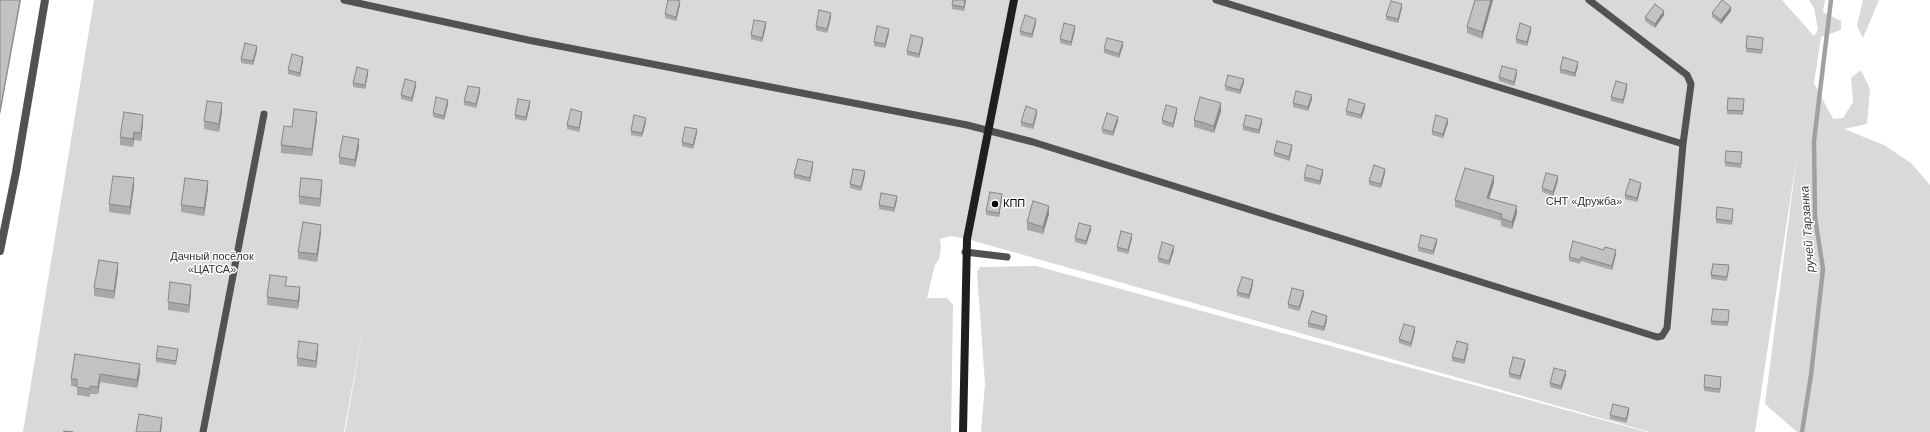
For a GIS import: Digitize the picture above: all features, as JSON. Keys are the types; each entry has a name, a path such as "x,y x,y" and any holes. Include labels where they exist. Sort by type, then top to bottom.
{"street":[{"path":"0,250 16,172 45,0"},
{"path":"963,432 966,252 1014,0"}],"lane":[{"path":"344,0 536,42 967,125 1033,142 1657,337 1662,336 1667,328 1683,144 1691,84 1687,75 1589,0"},
{"path":"1216,0 1683,144"},
{"path":"204,432 264,114"},
{"path":"966,252 1007,257"}],"green space":[{"path":"94,0 1782,0 1814,36 1818,30 1814,8 1809,0 1825,0 1823,12 1841,21 1841,30 1821,37 1814,83 1833,119 1843,118 1853,102 1851,78 1861,70 1870,89 1867,124 1844,129 1884,145 1911,163 1930,185 1930,432 1797,432 1765,404 1797,155 1755,432 1650,432 967,239 951,236 940,239 941,248 939,259 935,265 927,298 947,298 953,305 951,432 345,432 366,311 344,432 23,432"},
{"path":"1863,0 1879,0 1863,38 1857,26"},
{"path":"1036,266 1647,432 981,432 985,384 977,272 980,267"}],"building":[{"path":"0,0 20,0 0,111"},
{"path":"668,0 680,1 676,17 665,14"},
{"path":"953,0 965,0 964,7 952,5"},
{"path":"1475,0 1491,0 1482,32 1467,27"},
{"path":"1722,0 1731,7 1721,20 1712,13"},
{"path":"1391,1 1402,4 1398,19 1386,16"},
{"path":"1655,4 1664,11 1655,24 1645,17"},
{"path":"819,10 831,13 827,29 816,26"},
{"path":"1025,15 1036,19 1032,34 1020,31"},
{"path":"754,20 766,22 762,38 751,35"},
{"path":"1064,23 1075,26 1071,42 1060,39"},
{"path":"1520,23 1531,27 1527,42 1516,39"},
{"path":"877,26 889,29 885,44 874,42"},
{"path":"911,35 923,38 919,54 907,51"},
{"path":"1747,36 1763,38 1762,50 1746,48"},
{"path":"1107,38 1123,42 1119,54 1104,49"},
{"path":"245,43 257,46 253,61 241,59"},
{"path":"292,54 303,57 300,73 288,70"},
{"path":"1563,57 1578,62 1575,73 1560,69"},
{"path":"1502,66 1517,70 1514,82 1499,77"},
{"path":"357,67 368,70 365,85 353,83"},
{"path":"1228,75 1244,79 1240,90 1225,86"},
{"path":"405,79 416,82 412,98 401,95"},
{"path":"1616,81 1627,84 1623,100 1611,97"},
{"path":"468,86 480,88 476,104 464,101"},
{"path":"1296,91 1312,95 1308,107 1293,103"},
{"path":"436,97 448,100 444,116 433,113"},
{"path":"1200,97 1221,103 1214,126 1194,120"},
{"path":"1728,98 1744,99 1743,111 1727,110"},
{"path":"518,99 530,101 526,117 515,115"},
{"path":"1349,99 1365,104 1361,115 1346,111"},
{"path":"207,101 222,103 219,124 204,121"},
{"path":"1166,105 1177,108 1173,124 1162,120"},
{"path":"1026,106 1037,110 1033,125 1021,122"},
{"path":"294,109 317,112 312,149 281,145 284,126 292,127"},
{"path":"571,109 582,112 579,128 567,125"},
{"path":"124,112 143,115 141,133 134,132 133,139 120,137"},
{"path":"1107,113 1118,117 1113,132 1102,129"},
{"path":"634,115 646,118 642,133 631,131"},
{"path":"1246,115 1262,119 1259,130 1243,126"},
{"path":"1436,115 1448,119 1443,134 1432,131"},
{"path":"685,127 697,129 693,145 682,142"},
{"path":"343,136 359,139 355,160 339,157"},
{"path":"1277,141 1292,145 1289,157 1274,152"},
{"path":"1726,151 1742,152 1741,164 1725,162"},
{"path":"798,159 813,162 810,178 794,174"},
{"path":"1307,165 1323,170 1320,181 1304,177"},
{"path":"1374,165 1385,169 1381,184 1369,181"},
{"path":"1465,168 1494,176 1487,198 1517,206 1512,222 1501,218 1502,214 1455,200"},
{"path":"853,169 865,171 861,187 850,184"},
{"path":"1546,173 1558,176 1553,192 1542,188"},
{"path":"113,176 134,178 130,207 109,204"},
{"path":"185,178 208,181 204,208 181,205"},
{"path":"301,178 322,180 320,199 299,196"},
{"path":"1630,179 1641,183 1637,198 1625,195"},
{"name":"КПП","path":"990,192 1002,194 999,213 986,211"},
{"path":"881,193 897,196 894,208 879,205"},
{"path":"1033,201 1049,206 1043,227 1027,222"},
{"path":"1717,207 1733,209 1732,221 1716,219"},
{"path":"303,222 321,225 317,254 298,252"},
{"path":"1079,223 1091,226 1086,241 1075,238"},
{"path":"1121,231 1132,234 1128,250 1117,247"},
{"path":"1421,235 1437,239 1433,251 1418,247"},
{"path":"1573,241 1604,250 1605,247 1616,250 1612,266 1581,257 1580,260 1569,257"},
{"path":"1162,242 1174,246 1169,261 1158,258"},
{"path":"99,260 118,263 114,291 94,288"},
{"path":"1713,264 1729,265 1727,277 1711,275"},
{"path":"270,275 287,277 285,286 300,287 298,301 267,297"},
{"path":"1242,277 1253,280 1249,295 1237,292"},
{"path":"170,282 191,285 189,305 168,302"},
{"path":"1292,288 1304,291 1299,307 1288,304"},
{"path":"1713,309 1729,310 1728,322 1711,321"},
{"path":"1312,311 1327,316 1324,327 1308,323"},
{"path":"1404,324 1415,327 1411,343 1399,339"},
{"path":"299,341 318,344 316,361 297,358"},
{"path":"1457,341 1468,344 1464,360 1452,357"},
{"path":"158,346 178,349 176,361 156,358"},
{"path":"75,354 140,364 137,380 100,374 98,387 90,386 90,389 77,387 77,379 71,379"},
{"path":"1513,357 1525,360 1520,376 1509,373"},
{"path":"1554,368 1566,371 1561,386 1550,383"},
{"path":"1705,375 1721,377 1720,389 1704,387"},
{"path":"1613,404 1629,408 1626,419 1610,415"},
{"path":"139,414 162,418 160,432 136,432"}],"waterway":[{"name":"ручей Тарзанка","path":"1802,432 1811,375 1823,269 1815,217 1814,141 1831,0"}],"place":[{"name":"КПП","path":"995,204"}],"park label":[{"name":"СНТ «Дружба»","path":"1584,202"},
{"name":"Дачный посёлок «ЦАТСА»","path":"212,263"}]}
